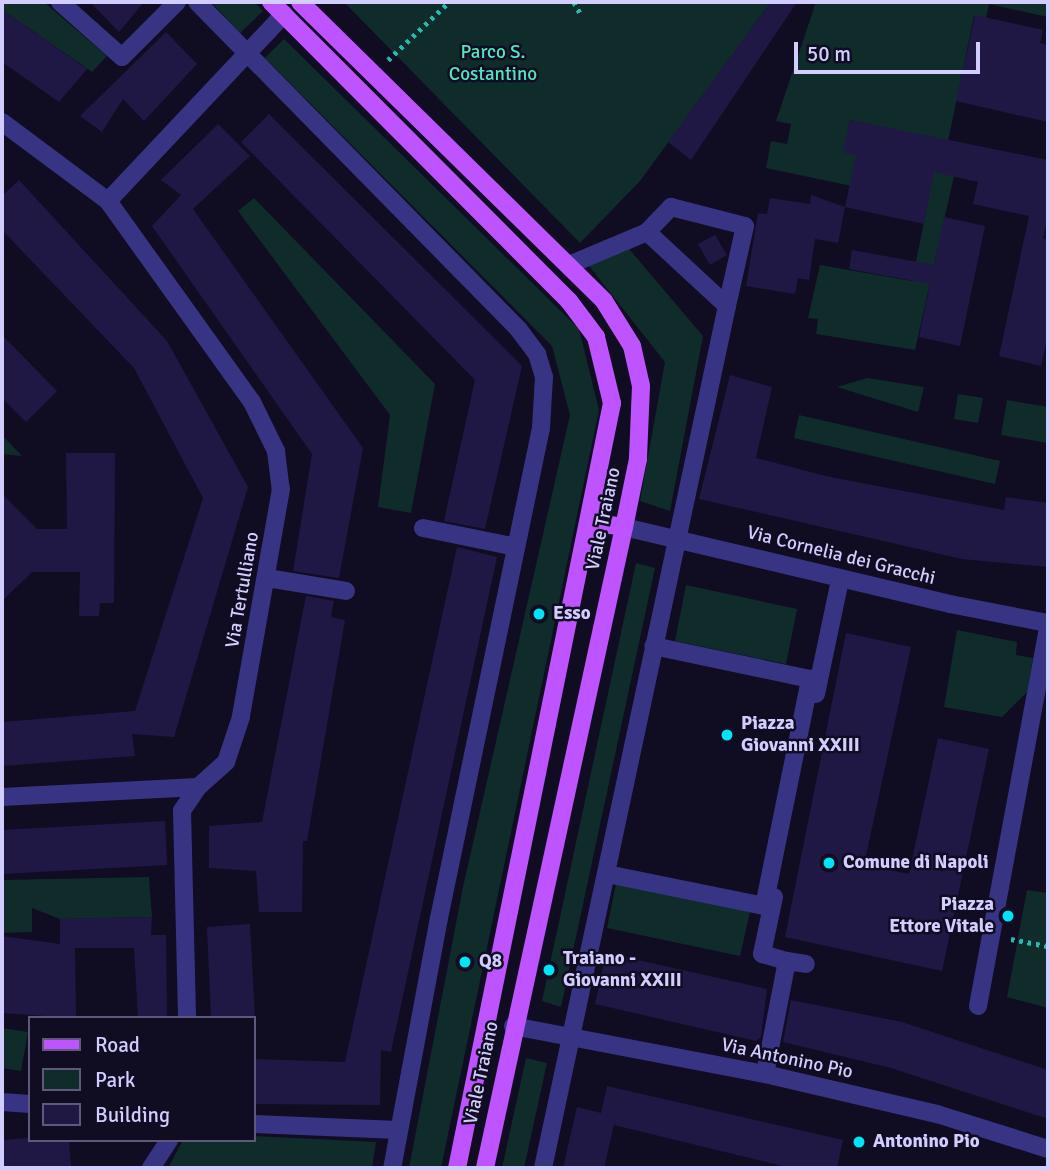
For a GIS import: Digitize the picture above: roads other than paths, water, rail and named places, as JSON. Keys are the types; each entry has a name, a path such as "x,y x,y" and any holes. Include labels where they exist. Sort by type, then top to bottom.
{"main road":[{"name":"Viale Traiano","path":"288,5 374,73 604,301 632,346 641,386 638,459 513,1026 485,1168"},
{"name":"Viale Traiano","path":"288,5 569,301 596,337 612,404 457,1168"},
{"path":"589,522 624,527"},
{"path":"486,1021 513,1026"}],"street":[{"path":"60,2 122,57 177,2"},
{"path":"197,2 246,55 519,330 537,354 546,399 392,1168"},
{"path":"108,201 246,55 288,5"},
{"name":"Via Tertulliano","path":"6,131 108,201 252,402 275,451 281,489 242,717 226,762 198,787 182,811 187,1016"},
{"path":"543,1168 676,536 745,226 671,207 647,232 569,265"},
{"path":"647,232 727,306"},
{"name":"Via Cornelia dei Gracchi","path":"624,527 676,536 840,580 1048,623"},
{"path":"424,528 516,547"},
{"path":"267,578 346,591"},
{"path":"806,964 762,954 840,580"},
{"path":"978,1006 1048,630"},
{"path":"607,874 764,906 786,799 810,679 653,646"},
{"path":"2,797 198,787"},
{"path":"765,1074 787,961"},
{"name":"Via Antonino Pio","path":"513,1026 765,1074 937,1114 1048,1149"},
{"path":"2,1102 28,1104"},
{"path":"256,1124 398,1130"},
{"path":"150,1168 168,1142"}],"place":[{"name":"Esso","path":"539,614"},
{"name":"Piazza Giovanni XXIII","path":"727,735"},
{"name":"Comune di Napoli","path":"829,863"},
{"name":"Piazza Ettore Vitale","path":"1008,916"},
{"name":"Q8","path":"465,962"},
{"name":"Traiano - Giovanni XXIII","path":"549,970"},
{"name":"Antonino Pio","path":"859,1142"}],"park label":[{"name":"Parco S. Costantino","path":"493,64"}]}
